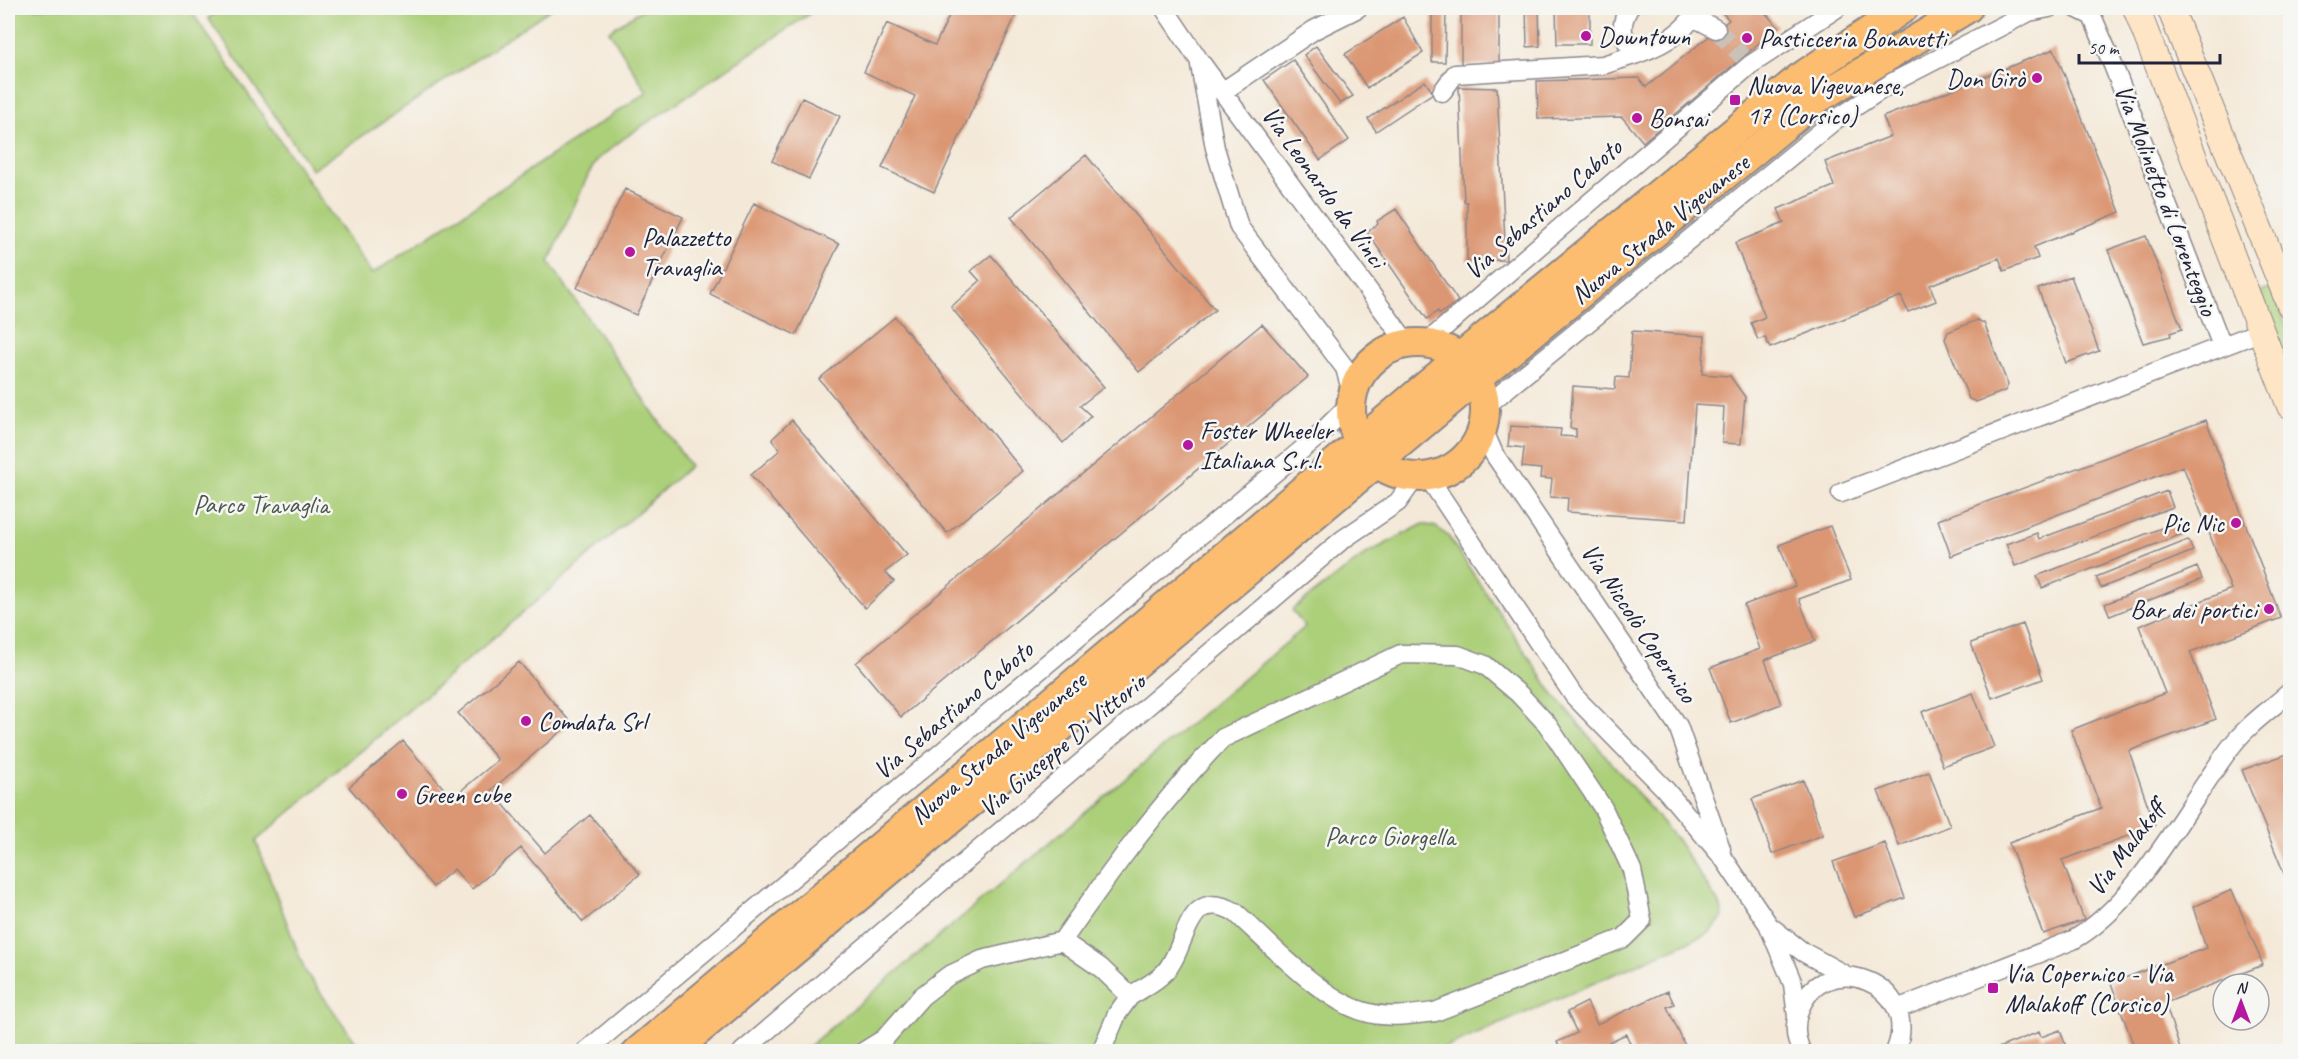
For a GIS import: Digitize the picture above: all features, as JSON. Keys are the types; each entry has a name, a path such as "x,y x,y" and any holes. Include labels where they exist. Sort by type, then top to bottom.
{"main road":[{"name":"Nuova Strada Vigevanese","path":"673,1052 1368,453 1460,357 1799,78 1904,8"},
{"name":"Nuova Strada Vigevanese","path":"637,1052 1368,453 1478,378 1819,98 1968,8"},
{"path":"1417,343 1460,357 1478,378 1484,418 1476,445 1460,463 1422,477 1392,472 1368,453 1351,419 1351,399 1358,379 1372,360 1388,350 1417,343"}],"street":[{"name":"Via Leonardo da Vinci","path":"1164,8 1222,92 1417,343"},
{"path":"1222,92 1314,30 1358,8"},
{"path":"1629,8 1621,28 1626,43 1637,54"},
{"name":"Via Sebastiano Caboto","path":"1417,343 1747,61 1837,8"},
{"path":"1484,418 1835,120 1893,82 2029,12 2049,8"},
{"name":"Via Molinetto di Lorenteggio","path":"2136,8 2290,406"},
{"path":"2170,8 2290,304"},
{"path":"1442,92 1455,74 1603,65 1637,54 1662,42 1695,12 1716,29"},
{"name":"Via Molinetto di Lorenteggio","path":"2084,12 2222,345 2262,331"},
{"name":"Via Leonardo da Vinci","path":"1199,60 1215,148 1239,226 1345,368 1351,399"},
{"path":"2172,98 2175,88 2184,81 2193,82 2203,88"},
{"path":"2227,241 2235,252 2248,261 2260,264 2273,262"},
{"path":"1841,493 2222,345"},
{"name":"Via Sebastiano Caboto","path":"585,1052 1308,444 1351,399"},
{"name":"Via Niccolò Copernico","path":"1484,418 1494,453 1678,726 1724,859"},
{"name":"Via Niccolò Copernico","path":"1422,477 1574,696 1664,788 1724,859 1768,924 1793,984 1797,1017 1796,1035 1802,1052"},
{"name":"Via Giuseppe Di Vittorio","path":"742,1052 1334,547 1398,502 1422,477"},
{"path":"863,1052 884,1039 901,1023 922,996 948,976 982,960 1062,941 1102,883 1204,757 1223,738 1401,654 1458,655 1485,665 1519,694 1547,724 1603,808 1632,870 1642,920 1624,938 1435,1012 1404,1016 1362,1012 1327,995 1235,912 1220,904 1204,906 1192,917 1166,972 1130,996 1117,1014 1101,1052"},
{"name":"Via Malakoff","path":"1897,1010 2073,940 2094,928 2130,891 2232,745 2290,692"},
{"path":"1768,924 1803,952 1847,976"},
{"path":"1062,941 1101,968 1130,996"},
{"path":"1797,1017 1801,1006 1815,988 1836,978 1847,976 1862,978 1881,988 1897,1010 1900,1033 1894,1052"}],"green space":[{"name":"Parco Travaglia","path":"8,8 189,8 372,274 647,92 609,31 644,8 818,8 623,139 598,159 589,173 549,262 690,466 575,568 256,841 305,971 362,1051 8,1051"},
{"path":"224,8 552,8 312,170 208,18"},
{"path":"2272,288 2290,335 2290,374 2258,293"},
{"name":"Parco Giorgella","path":"1423,524 1436,527 1448,536 1554,695 1677,840 1721,907 1723,917 1709,933 1438,1051 802,1052 1305,627 1292,610 1366,554"}],"building":[{"path":"953,8 1006,8 1017,13 934,192 882,168 915,96 864,72 887,23 935,45"},
{"path":"1432,8 1446,8 1445,62 1432,62"},
{"path":"1461,8 1499,8 1499,65 1461,65"},
{"path":"1526,8 1539,8 1540,46 1527,47"},
{"path":"1556,8 1590,8 1590,44 1557,44"},
{"path":"1718,8 1761,8 1778,27 1643,142 1622,117 1538,119 1537,81 1639,78 1646,87 1729,20"},
{"path":"1403,17 1423,53 1367,88 1345,54"},
{"path":"1316,46 1353,96 1340,104 1304,55"},
{"path":"2054,49 2120,212 2034,247 2038,258 2004,271 1999,258 1930,285 1936,301 1908,312 1901,296 1770,348 1765,337 1758,340 1751,323 1765,317 1735,243 1784,223 1778,209 1834,186 1825,162 1891,136 1883,117"},
{"path":"1293,60 1349,140 1320,160 1264,80"},
{"path":"1425,81 1433,93 1376,131 1368,119"},
{"path":"1459,87 1497,88 1506,260 1467,261 1467,202 1464,202"},
{"path":"802,98 840,116 809,179 772,161"},
{"path":"1086,155 1215,310 1139,372 1011,217"},
{"name":"Palazzetto Travaglia","path":"625,189 683,217 636,315 577,288"},
{"path":"754,203 839,244 796,335 710,294"},
{"path":"1396,209 1458,301 1440,314 1438,311 1427,319 1367,232 1378,224 1377,221"},
{"path":"2146,236 2182,329 2170,333 2171,336 2143,343 2108,250"},
{"path":"991,255 1104,387 1080,406 1091,416 1063,443 951,307 980,281 971,271"},
{"path":"2071,276 2099,351 2066,363 2038,289"},
{"path":"895,317 1023,471 947,533 819,379"},
{"path":"1977,320 1984,323 2008,385 2005,391 1976,402 1969,399 1945,339 1948,332"},
{"path":"1262,324 1308,377 901,717 856,663"},
{"path":"1632,331 1705,336 1702,374 1730,376 1745,397 1741,444 1722,443 1724,407 1695,405 1687,520 1567,512 1568,498 1550,497 1552,479 1540,478 1541,469 1522,467 1524,448 1508,446 1510,426 1561,429 1560,436 1576,437 1576,429 1570,428 1573,386 1615,389 1616,377 1629,378"},
{"path":"792,420 907,555 885,572 894,581 865,608 751,475 780,450 772,439"},
{"path":"2206,420 2281,618 2190,652 2216,719 2129,751 2155,826 2062,860 2084,920 2043,934 2009,843 2101,808 2071,730 2165,693 2139,626 2231,589 2183,466 1951,556 1938,520"},
{"path":"2167,491 2173,507 2015,566 2006,544 2037,533 2039,539"},
{"path":"2177,522 2182,534 2042,588 2037,576"},
{"path":"1830,526 1851,580 1799,599 1815,641 1765,660 1781,704 1731,723 1710,668 1760,649 1744,605 1795,586 1779,545"},
{"path":"2188,540 2193,551 2101,588 2096,577"},
{"path":"2197,567 2202,579 2110,616 2105,604"},
{"path":"2023,624 2043,679 1992,698 1971,643"},
{"name":"Green cube","path":"519,662 571,723 491,790 545,853 590,815 640,874 583,922 521,848 472,889 454,869 433,887 349,787 403,741 452,798 498,760 458,713"},
{"path":"1973,693 1994,747 1943,766 1922,712"},
{"path":"2290,753 2290,874 2285,876 2242,770"},
{"path":"1929,772 1950,826 1899,846 1878,791"},
{"path":"1803,780 1823,835 1772,854 1752,799"},
{"path":"1885,843 1905,898 1854,917 1833,862"},
{"path":"2232,890 2263,965 2245,972 2211,972 2211,985 2165,1003 2181,1052 2136,1052 2111,983 2206,948 2193,907"},
{"path":"1668,991 1674,1004 1667,1007 1688,1052 1634,1052 1626,1034 1609,1042 1613,1052 1562,1052 1557,1042 1577,1033 1567,1012 1587,1002 1597,1024"},
{"path":"2060,1030 2068,1052 1988,1052 2039,1032 2041,1037"}],"tunnel":[{"path":"1716,29 1743,57"}],"place":[{"name":"Downtown","path":"1586,36"},
{"name":"Pasticceria Bonavetti","path":"1747,38"},
{"name":"Don Girò","path":"2037,78"},
{"name":"Nuova Vigevanese, 17 (Corsico)","path":"1735,100"},
{"name":"Bonsai","path":"1637,118"},
{"name":"Palazzetto Travaglia","path":"630,252"},
{"name":"Foster Wheeler Italiana S.r.l.","path":"1188,445"},
{"name":"Pic Nic","path":"2236,523"},
{"name":"Bar dei portici","path":"2269,609"},
{"name":"Comdata Srl","path":"526,721"},
{"name":"Green cube","path":"402,794"},
{"name":"Via Copernico - Via Malakoff (Corsico)","path":"1993,988"}]}
